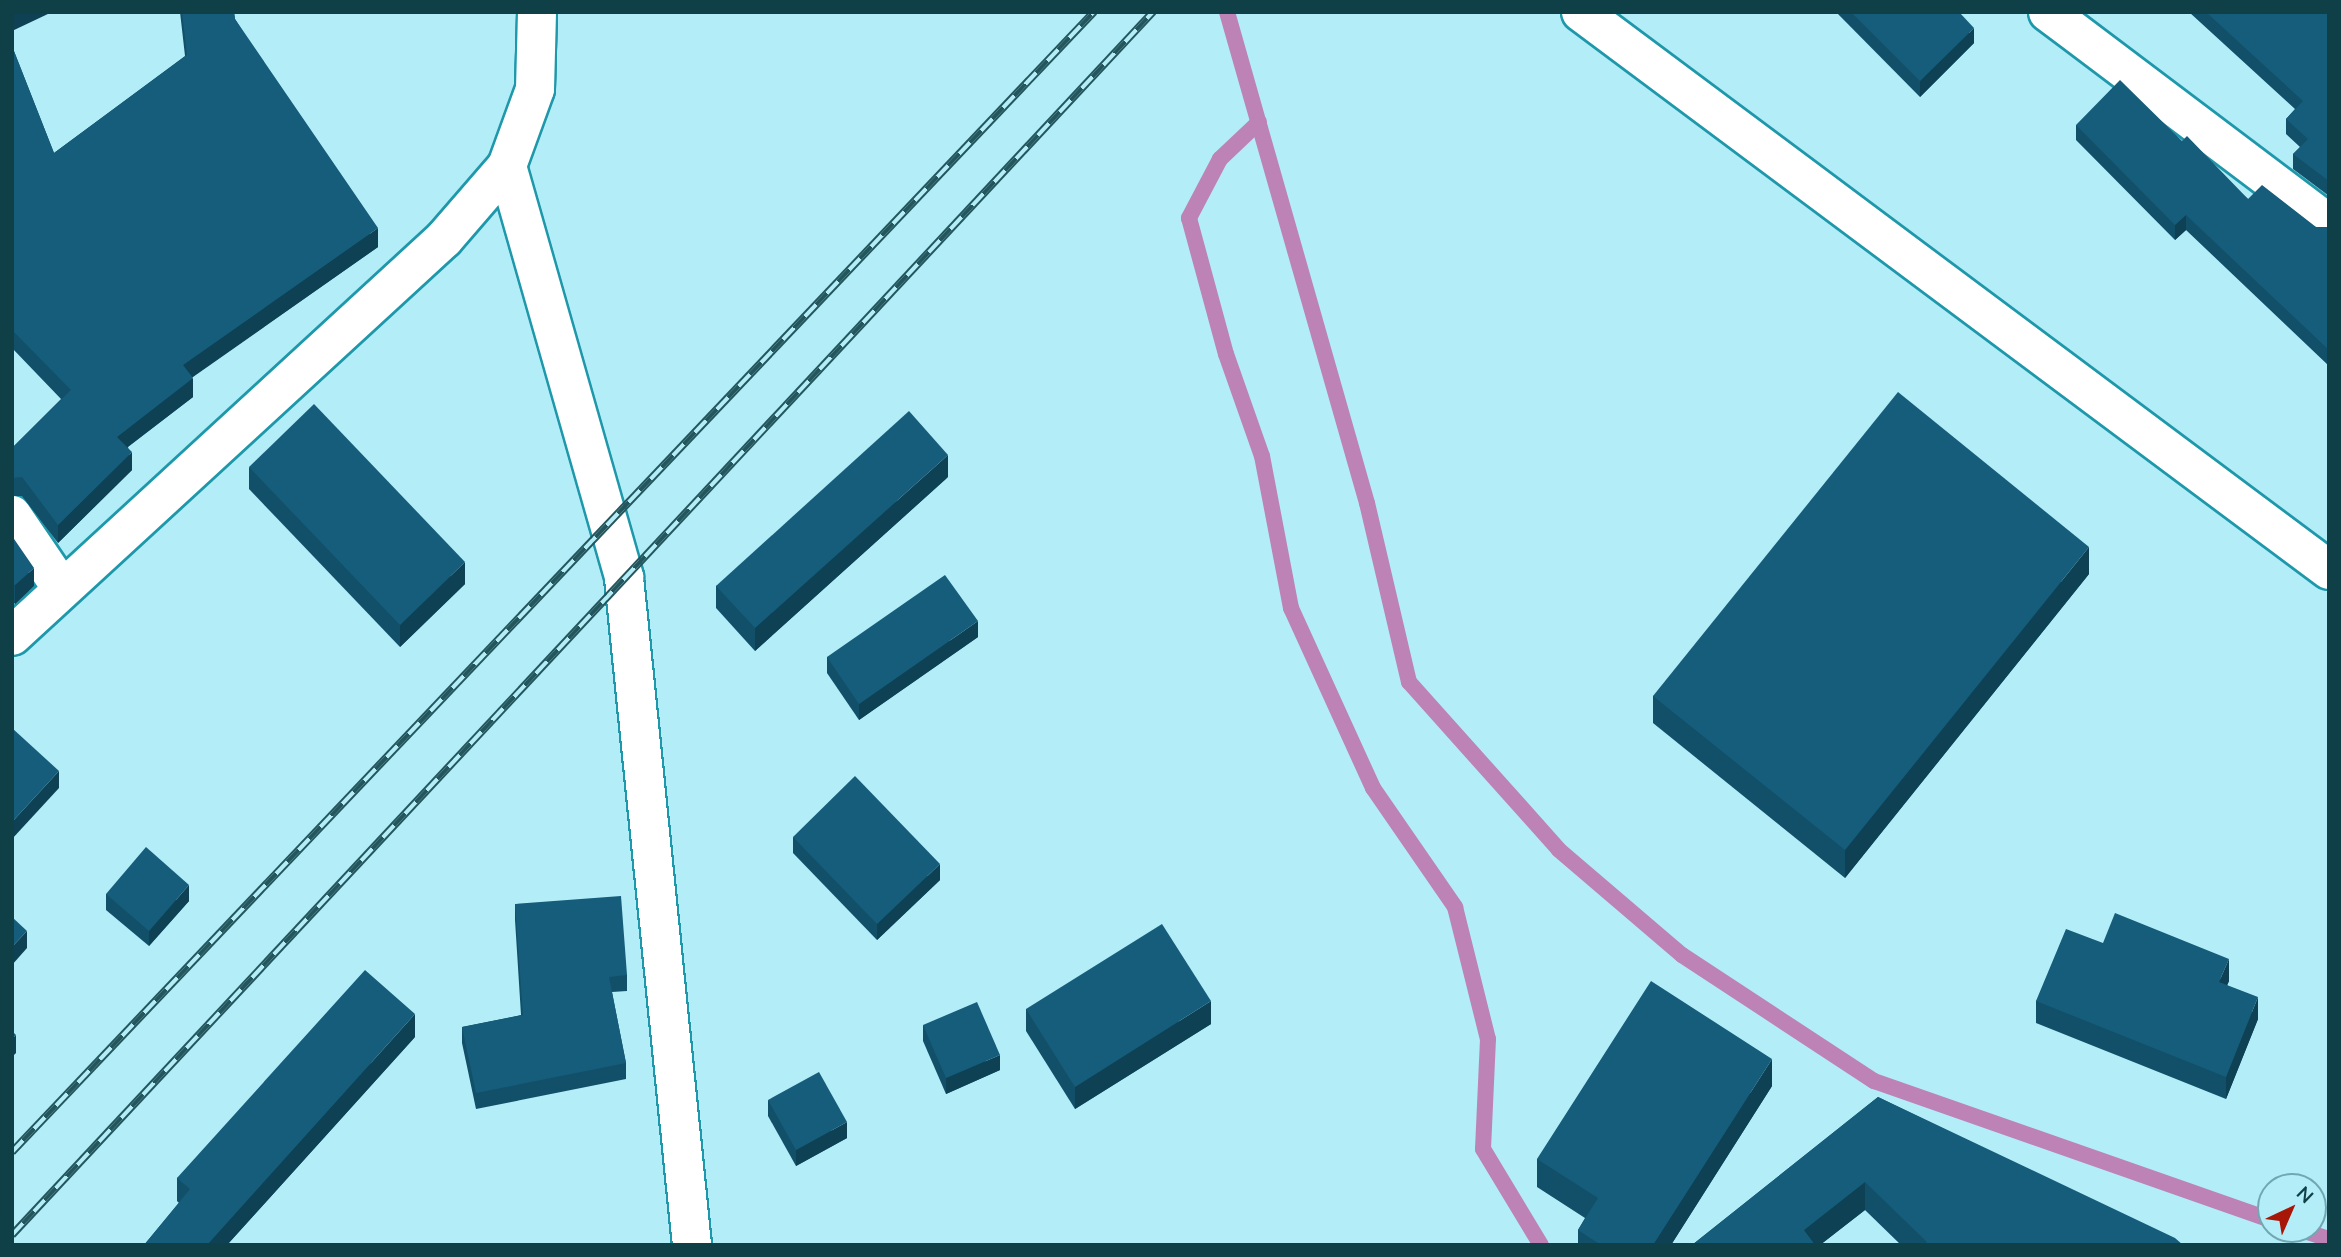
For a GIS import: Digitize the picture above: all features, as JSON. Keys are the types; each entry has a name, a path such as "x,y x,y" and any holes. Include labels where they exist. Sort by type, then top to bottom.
{"street":[{"path":"12,636 61,587 444,239 507,166 535,89 537,12"},
{"path":"1581,12 2329,570"},
{"path":"2048,12 2329,224"},
{"path":"507,166 624,578 692,1245"},
{"path":"12,515 61,587"}],"building":[{"path":"182,12 234,12 235,19 378,228 183,365 193,378 117,437 132,452 58,525 22,477 12,478 12,448 71,390 12,330 12,46 54,153 187,55"},
{"path":"1851,12 1959,12 1974,28 1920,81"},
{"path":"2206,12 2329,12 2329,181 2293,154 2308,139 2286,119 2303,101"},
{"path":"2120,80 2182,141 2187,136 2248,199 2262,185 2316,227 2329,227 2329,350 2186,215 2175,225 2076,125"},
{"path":"1898,392 2089,547 1845,850 1653,696"},
{"path":"314,404 465,562 400,625 249,467"},
{"path":"909,411 948,455 755,628 716,586"},
{"path":"12,536 34,568 15,585 12,582"},
{"path":"945,575 978,621 859,704 827,657"},
{"path":"12,728 59,771 12,822"},
{"path":"855,776 940,864 877,924 793,837"},
{"path":"146,847 189,885 149,931 106,894"},
{"path":"621,896 627,975 609,977 626,1063 476,1093 462,1027 523,1015 515,904"},
{"path":"2115,913 2229,959 2219,982 2258,997 2226,1077 2036,1001 2066,929 2103,943"},
{"path":"12,917 27,931 12,947"},
{"path":"1162,924 1211,1001 1075,1087 1026,1009"},
{"path":"365,970 415,1014 207,1245 144,1245 190,1189 177,1178"},
{"path":"1651,981 1772,1059 1653,1245 1601,1245 1578,1230 1598,1198 1537,1159"},
{"path":"977,1002 1000,1055 946,1078 923,1025"},
{"path":"819,1072 847,1122 796,1150 768,1100"},
{"path":"1878,1097 2175,1238 2183,1245 1924,1245 1927,1242 1865,1182 1804,1230 1815,1245 1692,1245"}],"waterway":[{"path":"1227,12 1367,503 1409,682 1559,850 1682,955 1874,1081 2257,1215"},
{"path":"1259,122 1220,159 1189,218 1226,354 1262,456 1291,608 1373,788 1455,907 1488,1039 1483,1149 1541,1245"}],"railway":[{"path":"12,1152 1094,12"},
{"path":"12,1235 1153,12"}]}
